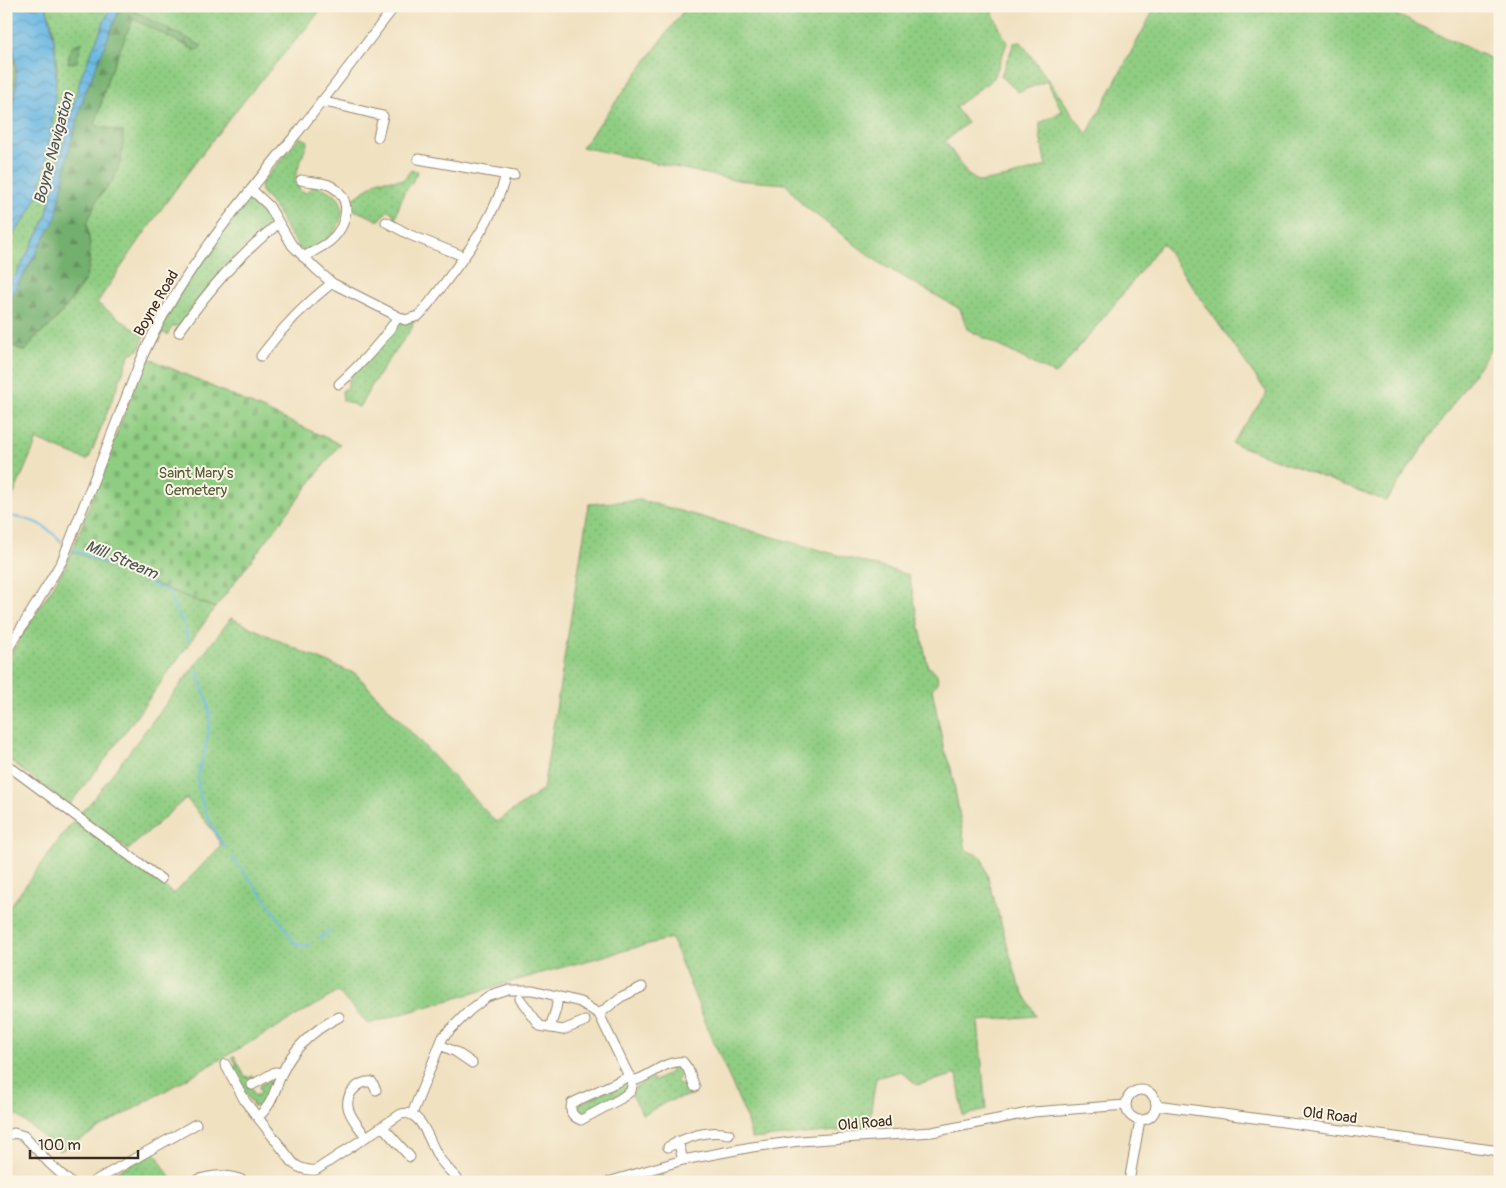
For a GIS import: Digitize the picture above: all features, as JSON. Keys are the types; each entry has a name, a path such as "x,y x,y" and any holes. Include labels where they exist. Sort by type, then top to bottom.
{"street":[{"name":"Boyne Road","path":"6,652 62,560 154,331 173,296 251,190 395,6"},
{"path":"321,101 383,116 378,137"},
{"path":"251,190 269,206 292,245 332,283 405,320 418,316 447,280 496,204 510,175 418,159"},
{"path":"301,180 330,186 342,198 346,204 347,211 341,228 329,242 303,257"},
{"path":"386,222 410,235 463,256"},
{"path":"178,332 222,275 260,238 279,223"},
{"path":"262,356 290,320 332,283"},
{"path":"339,384 384,337 398,317"},
{"path":"6,764 161,879"},
{"path":"599,1014 621,998 642,987"},
{"path":"412,1114 443,1037 469,1011 487,997 509,990 534,990 558,996 580,1002 599,1014 631,1078 631,1091 620,1100 581,1120 575,1118 571,1112 572,1104 631,1078 647,1076 666,1064 676,1061 683,1062 694,1087"},
{"path":"550,1028 558,996"},
{"path":"520,999 540,1026 563,1030 585,1021"},
{"path":"258,1117 271,1103 288,1060 305,1038 338,1017"},
{"path":"440,1045 456,1052 472,1063"},
{"path":"225,1064 245,1100 294,1164 304,1170 316,1170 406,1112 412,1114 423,1126 439,1158 460,1182"},
{"path":"252,1085 274,1072 282,1073"},
{"path":"366,1137 351,1115 346,1104 347,1099 355,1087 365,1082 372,1082 376,1090"},
{"path":"1143,1089 1154,1096 1156,1105 1151,1116 1140,1120 1128,1113 1126,1105 1129,1095 1143,1089"},
{"name":"Old Road","path":"608,1182 683,1160 752,1147 932,1132 1033,1112 1126,1105"},
{"name":"Old Road","path":"1156,1105 1500,1151"},
{"path":"1129,1182 1140,1120"},
{"path":"93,1182 196,1124"},
{"path":"382,1126 410,1157"},
{"path":"668,1146 697,1134 716,1132 729,1134"},
{"path":"6,1136 14,1134 24,1136 70,1182"},
{"path":"678,1141 683,1160"},
{"path":"192,1182 218,1175 228,1175 246,1182"}],"green space":[{"path":"46,6 111,6 81,77 46,218 17,273 6,287 6,271 11,265 6,259 6,245 26,218 39,191 49,143 57,69 53,29"},
{"path":"121,6 202,46 197,51 133,19 108,78 95,125 123,132 123,143 121,161 113,180 97,200 87,223 90,246 89,267 85,279 69,303 50,326 34,338 26,351 24,351 6,343 6,305 35,256 85,93"},
{"path":"124,6 324,6 223,126 149,226 97,303 144,336 139,350 130,354 90,456 87,460 37,440 6,512 6,343 26,351 34,338 50,326 78,292 85,279 89,267 90,246 87,223 97,200 113,180 123,132 95,126 108,78 133,18 196,51"},
{"path":"687,6 989,6 1007,43 994,78 955,107 967,123 945,141 967,174 979,182 1008,177 1046,166 1040,136 1040,123 1062,111 1047,81 1018,92 1001,76 1014,43 1021,42 1087,134 1156,6 1378,6 1500,63 1500,336 1386,501 1232,443 1267,393 1162,243 1118,300 1060,370 1054,374 967,329 960,309 881,264 803,205 786,184 734,180 582,147"},
{"path":"6,15 13,49 15,82 6,149"},
{"path":"82,42 77,62 68,63 71,49"},
{"path":"300,137 308,141 295,177 295,183 300,191 306,193 314,185 330,192 335,195 342,205 340,222 330,237 306,251 301,250 288,232 278,212 261,191 260,185"},
{"path":"411,170 418,171 404,192 394,221 393,213 388,210 380,220 376,220 354,210 352,200 379,180 403,180"},
{"path":"249,200 258,200 269,209 273,219 272,222 232,259 200,297 179,326 173,326 167,335 163,332 159,342 154,340 175,297 218,237"},
{"path":"399,319 413,320 412,328 379,374 359,407 343,400 342,391 348,387 348,380"},
{"name":"Saint Mary's Cemetery","path":"146,357 340,444 215,608 72,551"},
{"path":"641,500 909,575 928,667 935,671 938,676 937,683 932,689 944,750 951,768 966,850 982,857 1018,982 1036,1016 978,1021 986,1110 963,1116 957,1074 917,1085 901,1071 876,1078 868,1128 752,1139 745,1114 671,938 545,972 368,1024 338,992 60,1151 6,1106 6,912 73,821 174,894 221,846 215,833 186,798 128,850 80,813 91,802 231,618 305,653 356,674 496,822 543,790 589,504"},
{"path":"72,551 215,608 106,758 69,805 6,758 6,661 65,567"},
{"path":"234,1055 245,1077 249,1078 252,1076 254,1079 249,1083 255,1096 261,1093 260,1085 268,1081 273,1083 274,1086 271,1094 264,1106 257,1107 253,1105 233,1072 234,1067 237,1065 232,1057"},
{"path":"681,1064 684,1073 677,1079 678,1084 689,1085 695,1094 666,1102 643,1115 632,1095 636,1087 652,1077 655,1081 671,1072 668,1065"},
{"path":"624,1082 627,1085 625,1091 582,1115 575,1112 574,1107"},
{"path":"154,1151 173,1182 99,1182"},
{"path":"661,1171 665,1182 624,1182"}],"water":[{"path":"6,6 46,6 54,43 56,80 50,136 40,188 22,223 6,245 6,149 16,88 16,65 12,34 6,15"},
{"path":"111,6 121,6 85,93 69,150 56,218 6,305 6,287 17,273 46,218 81,77"}],"waterway":[{"name":"Mill Stream","path":"6,516 23,518 37,523 62,542"},
{"name":"Mill Stream","path":"72,549 168,591 184,626 188,641"},
{"name":"Mill Stream","path":"198,672 209,713 207,739 198,774"},
{"name":"Mill Stream","path":"198,778 203,806 225,848"},
{"name":"Mill Stream","path":"232,857 264,897 295,943 309,945"},
{"name":"Mill Stream","path":"320,938 331,930"}],"water label":[{"name":"Boyne Navigation","path":"53,148"}]}
